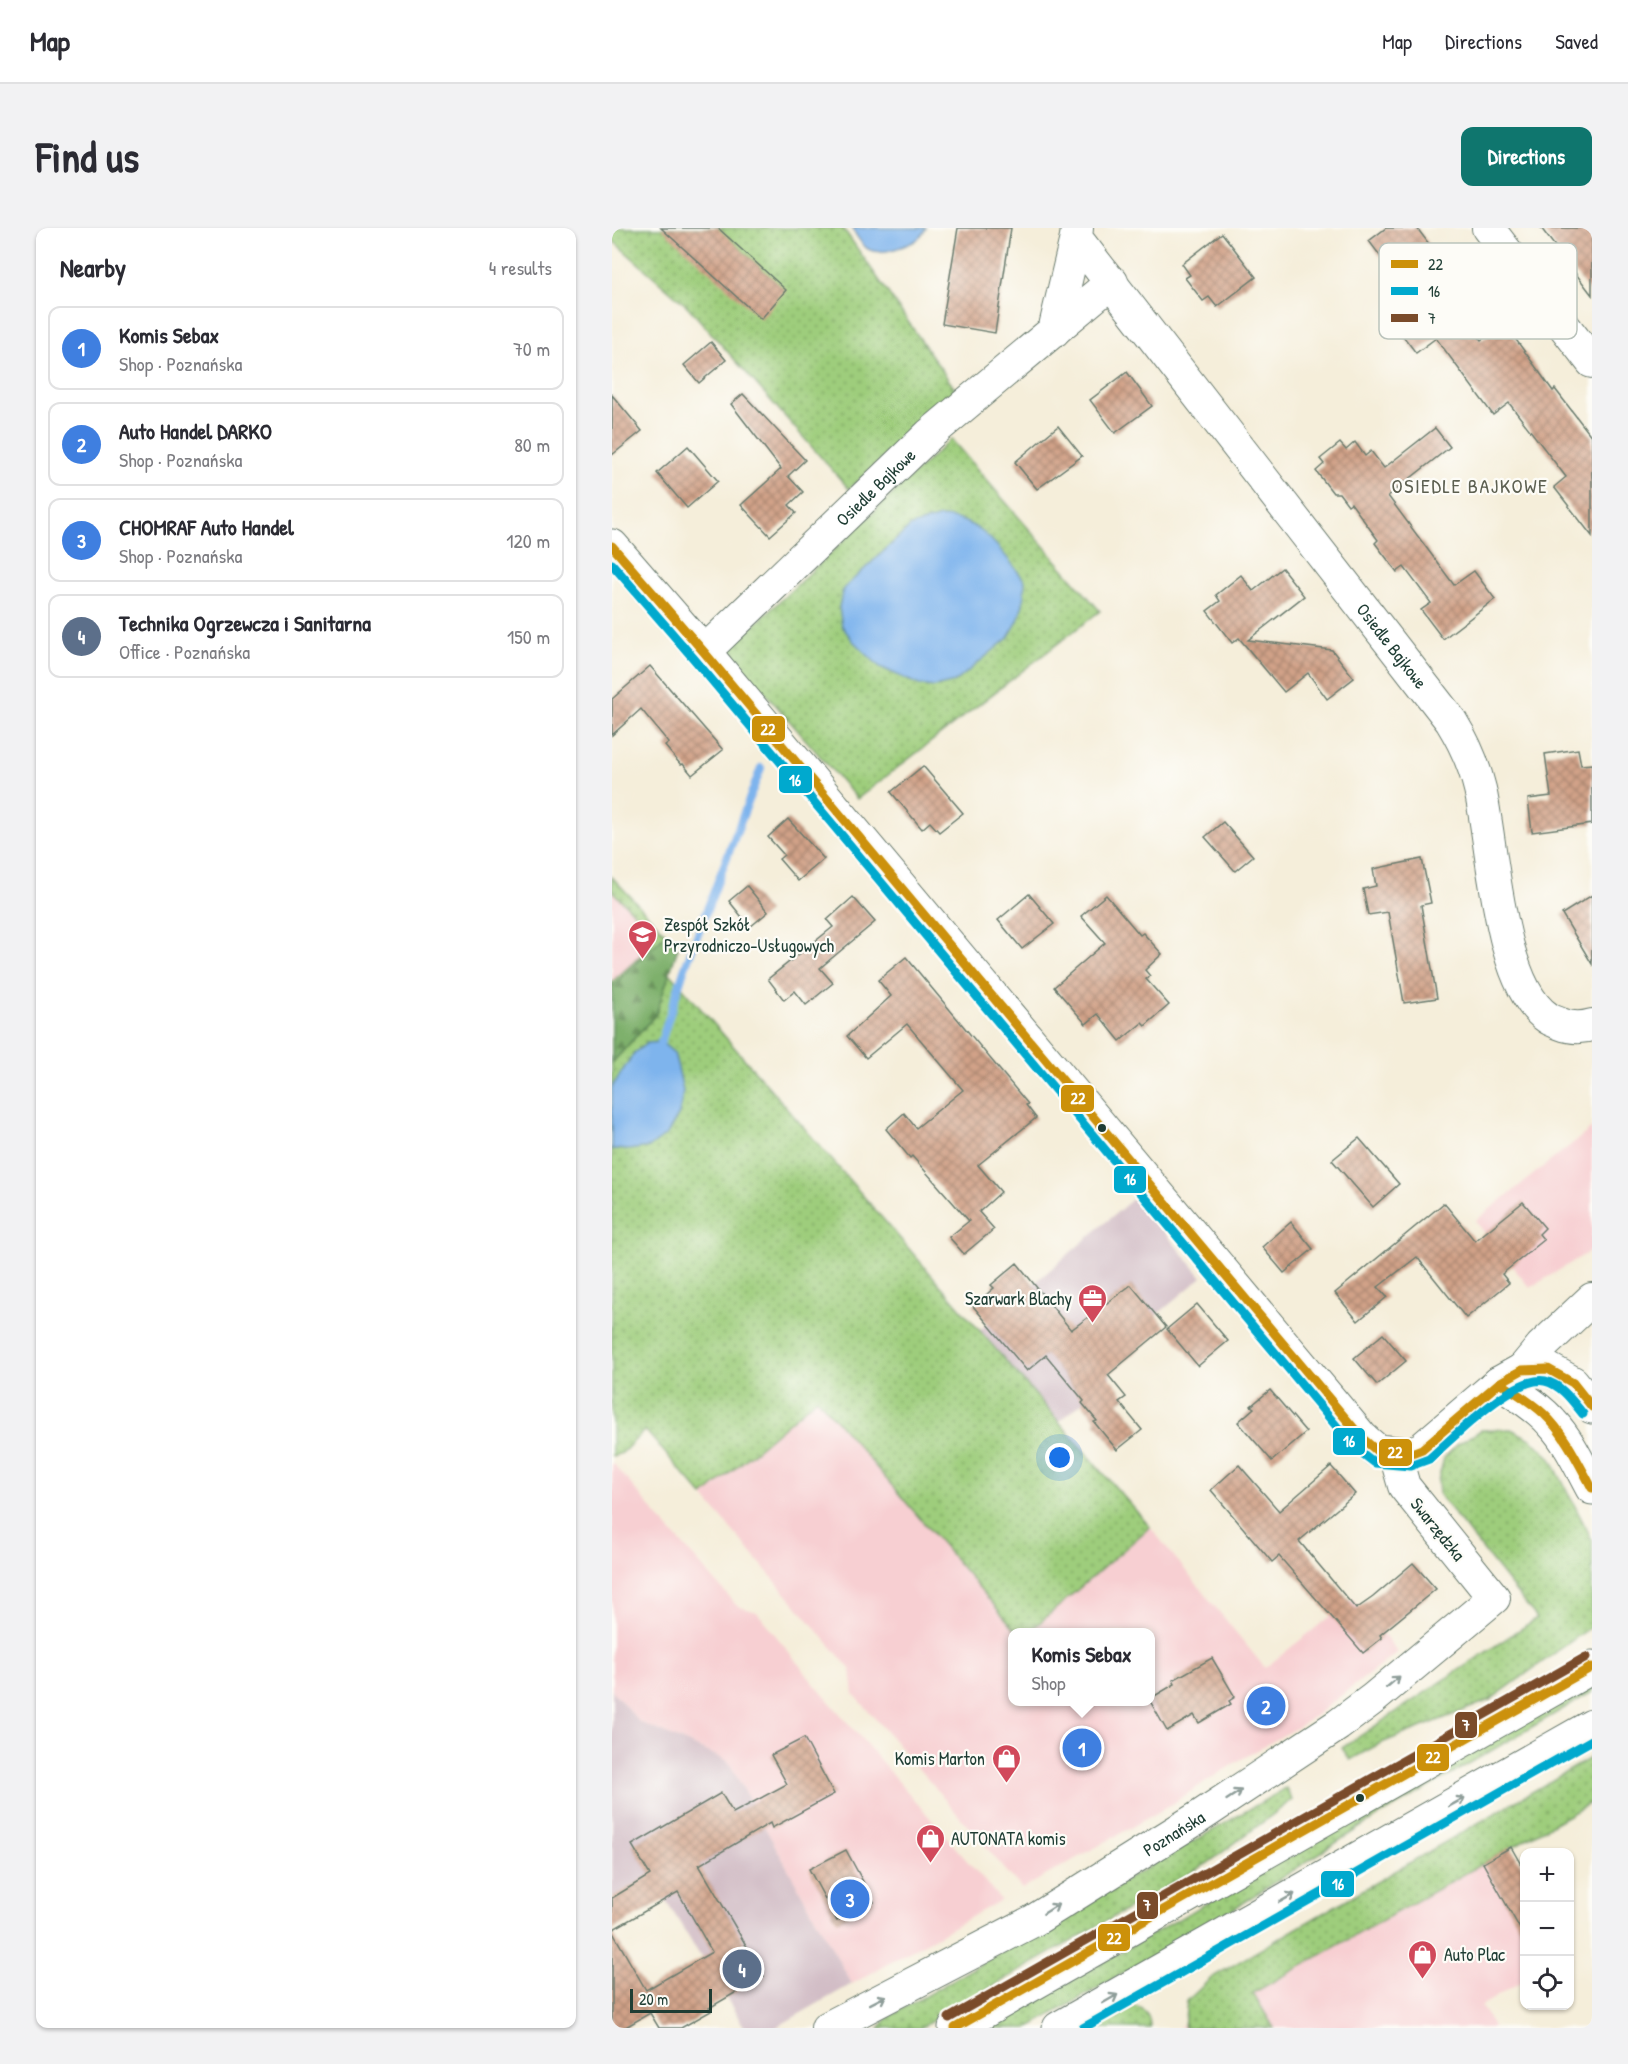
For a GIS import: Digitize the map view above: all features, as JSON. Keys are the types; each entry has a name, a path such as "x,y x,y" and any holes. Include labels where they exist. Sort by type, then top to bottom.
{"street":[{"path":"1488,228 1500,243"},
{"name":"Osiedle Bajkowe","path":"1077,233 1112,282 1451,721 1463,741 1480,789 1502,921 1521,982 1532,1002 1548,1018 1566,1026 1584,1028 1592,1025"},
{"name":"Osiedle Bajkowe","path":"1054,331 1077,233"},
{"name":"Osiedle Bajkowe","path":"704,652 930,434 1112,282"},
{"path":"1574,339 1592,362"},
{"path":"612,546 704,652 1362,1438 1377,1451 1409,1454 1422,1449 1511,1376 1592,1299"},
{"path":"1511,1376 1548,1369 1573,1383 1592,1407"},
{"path":"1511,1376 1528,1401 1553,1423 1575,1456 1592,1488"},
{"name":"Swarzędzka","path":"1395,1454 1404,1486 1494,1598"},
{"name":"Poznańska","path":"827,2028 1033,1921 1216,1807 1347,1718 1494,1598"},
{"path":"955,2028 1592,1667"},
{"path":"1059,2028 1592,1726"}],"shaded area":[{"name":"Zespół Szkół Przyrodniczo-Usługowych","path":"612,877 678,948 669,972 612,1063"},
{"path":"1592,1128 1592,1250 1530,1288 1475,1221"},
{"path":"1135,1197 1202,1277 1127,1340 1137,1351 1109,1374 1111,1378 1059,1422 980,1330"},
{"path":"817,1398 1014,1628 1008,1628 1008,1706 1155,1706 1155,1628 1034,1628 1150,1527 1265,1668 1352,1599 1398,1652 1308,1721 1235,1763 1162,1810 1022,1889 854,1694 851,1670 703,1496"},
{"path":"612,1462 737,1606 757,1612 816,1686 1001,1900 852,1984 728,1761 639,1722 612,1690"},
{"path":"612,1690 639,1722 728,1761 852,1984 775,2028 745,2028 650,1875 612,1898"},
{"path":"1483,1863 1520,1926 1520,1982 1481,2006 1494,2028 1178,2028 1250,1988 1253,1993"}],"green space":[{"path":"612,228 843,228 957,392 849,489 688,307 612,240"},
{"path":"951,439 1100,611 857,799 728,650"},
{"path":"612,877 666,934 612,986 612,982 635,961 650,941 645,926 612,891"},
{"path":"666,934 678,948 656,1014 612,1063 612,986"},
{"path":"669,972 1150,1527 1034,1628 1014,1628 817,1398 703,1496 645,1430 622,1453 612,1456 612,1063 656,1014"},
{"path":"1511,1429 1531,1439 1550,1457 1592,1540 1592,1626 1490,1700 1379,1744 1350,1760 1342,1748 1537,1618 1439,1495 1438,1481 1444,1458 1458,1444 1481,1430"},
{"path":"1592,1684 1592,1692 1362,1826 1213,1922 1028,2028 987,2028"},
{"path":"1592,1757 1592,1802 1253,1993 1274,2028 1184,2028 1187,2001 1211,1978"},
{"path":"1286,1788 1292,1800 1208,1863 920,2028 879,2028 890,2016"},
{"path":"1134,2006 1142,2009 1146,2014 1150,2028 1095,2028"}],"water":[{"path":"852,228 926,228 913,242 880,252 864,246"},
{"path":"940,517 967,523 979,529 999,548 1025,581 1023,604 1018,621 1008,638 955,682 934,687 919,685 880,667 853,641 842,626 839,607 843,589 911,526"},
{"path":"661,1042 674,1053 678,1068 683,1091 679,1114 667,1134 650,1147 628,1150 612,1149 612,1087 634,1053 647,1043"}],"building":[{"path":"661,228 718,228 786,290 761,319"},
{"path":"958,228 1011,228 995,333 942,324"},
{"path":"1386,228 1417,228 1428,243 1379,243 1379,254 1369,241"},
{"path":"1541,228 1592,228 1592,295 1577,275 1577,243 1552,243"},
{"path":"1222,233 1256,277 1217,307 1209,297 1203,301 1185,278 1190,275 1182,264"},
{"path":"1405,339 1435,339 1416,353"},
{"path":"1437,339 1516,339 1553,391 1555,389 1592,437 1592,536 1554,487 1566,477 1509,403 1493,415"},
{"path":"711,342 726,360 699,383 684,365"},
{"path":"1127,372 1152,406 1115,433 1090,400"},
{"path":"743,394 805,460 788,476 803,492 789,505 796,513 770,536 741,505 781,469 731,404"},
{"path":"612,395 642,431 612,455"},
{"path":"1058,426 1082,456 1037,489 1015,462"},
{"path":"1435,428 1450,447 1388,496 1454,585 1474,571 1495,599 1443,639 1421,610 1431,603 1404,567 1397,572 1375,543 1378,540 1351,503 1348,505 1339,493 1333,493 1316,471 1324,464 1320,459 1340,443 1346,450 1355,442 1365,456 1371,451 1384,468"},
{"path":"688,446 718,481 687,508 657,473"},
{"path":"1282,568 1304,596 1248,640 1332,650 1354,678 1327,699 1308,673 1284,692 1239,638 1232,643 1207,611 1220,601 1216,595 1241,575 1253,591"},
{"path":"650,666 723,750 692,775 665,746 669,743 641,709 612,735 612,699"},
{"path":"1578,749 1581,765 1592,764 1592,824 1532,832 1528,799 1551,796 1545,754"},
{"path":"923,766 963,813 939,832 930,822 922,829 891,792"},
{"path":"788,819 824,859 798,881 779,859 784,855 768,837"},
{"path":"1223,822 1253,856 1235,871 1205,837"},
{"path":"1422,859 1431,903 1421,905 1437,998 1404,1003 1388,912 1368,915 1363,889 1376,886 1373,869"},
{"path":"747,886 768,912 750,927 729,901"},
{"path":"1029,894 1054,924 1022,949 998,920"},
{"path":"1106,895 1140,935 1143,933 1162,954 1145,970 1150,976 1146,979 1169,1005 1145,1026 1142,1023 1120,1041 1098,1014 1086,1024 1054,987 1105,943 1081,916"},
{"path":"1592,895 1592,964 1562,914"},
{"path":"853,897 875,922 820,968 833,983 806,1005 795,991 784,1000 768,979 833,927 827,920"},
{"path":"906,957 1028,1104 1026,1105 1036,1118 978,1165 1001,1192 979,1212 994,1229 964,1254 949,1237 969,1221 886,1129 904,1113 916,1128 963,1090 907,1024 866,1058 847,1036 891,996 878,980"},
{"path":"1359,1138 1399,1184 1373,1207 1332,1160"},
{"path":"1523,1202 1545,1228 1539,1234 1544,1240 1502,1274 1509,1283 1466,1318 1417,1257 1378,1287 1387,1297 1358,1321 1335,1293 1444,1203 1475,1241"},
{"path":"1291,1222 1313,1249 1284,1273 1262,1247"},
{"path":"1017,1263 1071,1330 1131,1285 1166,1327 1108,1375 1126,1397 1119,1402 1142,1430 1117,1450 1094,1422 1097,1421 1082,1403 1084,1401 1046,1355 1027,1371 973,1306 994,1288 991,1285"},
{"path":"1197,1304 1228,1341 1198,1366 1167,1329"},
{"path":"1383,1334 1406,1361 1377,1385 1354,1358"},
{"path":"1270,1390 1306,1432 1272,1461 1238,1422 1254,1408 1251,1406"},
{"path":"1239,1465 1279,1511 1331,1466 1355,1494 1299,1541 1356,1609 1413,1563 1436,1589 1380,1635 1382,1638 1363,1653 1279,1556 1272,1562 1211,1490"},
{"path":"1212,1658 1235,1697 1229,1701 1231,1704 1199,1723 1194,1715 1167,1731 1153,1706 1155,1706 1155,1696 1175,1684 1173,1680"},
{"path":"804,1738 834,1794 772,1828 770,1823 699,1865 764,1976 709,2008 711,2011 681,2028 659,2028 650,2013 624,2028 612,2028 612,1931 646,1990 712,1952 678,1892 612,1930 612,1898 650,1875 632,1845 721,1793 733,1813 787,1784 771,1755"},
{"path":"1511,1847 1520,1863 1520,1929 1483,1863"},
{"path":"846,1850 874,1902 837,1921 809,1869"}],"waterway":[{"path":"661,1042 684,970 761,768"}],"transit line":[{"name":"22","path":"612,546 704,652 1362,1438 1377,1451 1409,1454 1422,1449 1499,1383 1522,1370 1548,1369 1573,1383 1592,1407"},
{"name":"16","path":"612,564 1354,1447 1375,1463 1410,1466 1429,1459 1501,1397 1517,1387 1532,1382 1545,1381 1557,1386 1567,1394 1583,1414"},
{"name":"22","path":"1502,1384 1534,1406 1552,1422 1571,1449 1592,1488"},
{"name":"7","path":"949,2018 1586,1657"},
{"name":"22","path":"955,2028 1592,1667"},
{"name":"16","path":"1083,2028 1592,1740"}],"place":[{"name":"Zespół Szkół Przyrodniczo-Usługowych","path":"643,960"},
{"name":"Szarwark Blachy","path":"1093,1324"},
{"name":"Auto Handel DARKO","path":"1266,1706"},
{"name":"Komis Sebax","path":"1082,1748"},
{"name":"Komis Marton","path":"1006,1784"},
{"name":"AUTONATA komis","path":"930,1864"},
{"name":"CHOMRAF Auto Handel","path":"850,1899"},
{"name":"Technika Ogrzewcza i Sanitarna","path":"742,1969"},
{"name":"Auto Plac","path":"1423,1980"}],"district":[{"name":"OSIEDLE BAJKOWE","path":"1470,485"}]}
